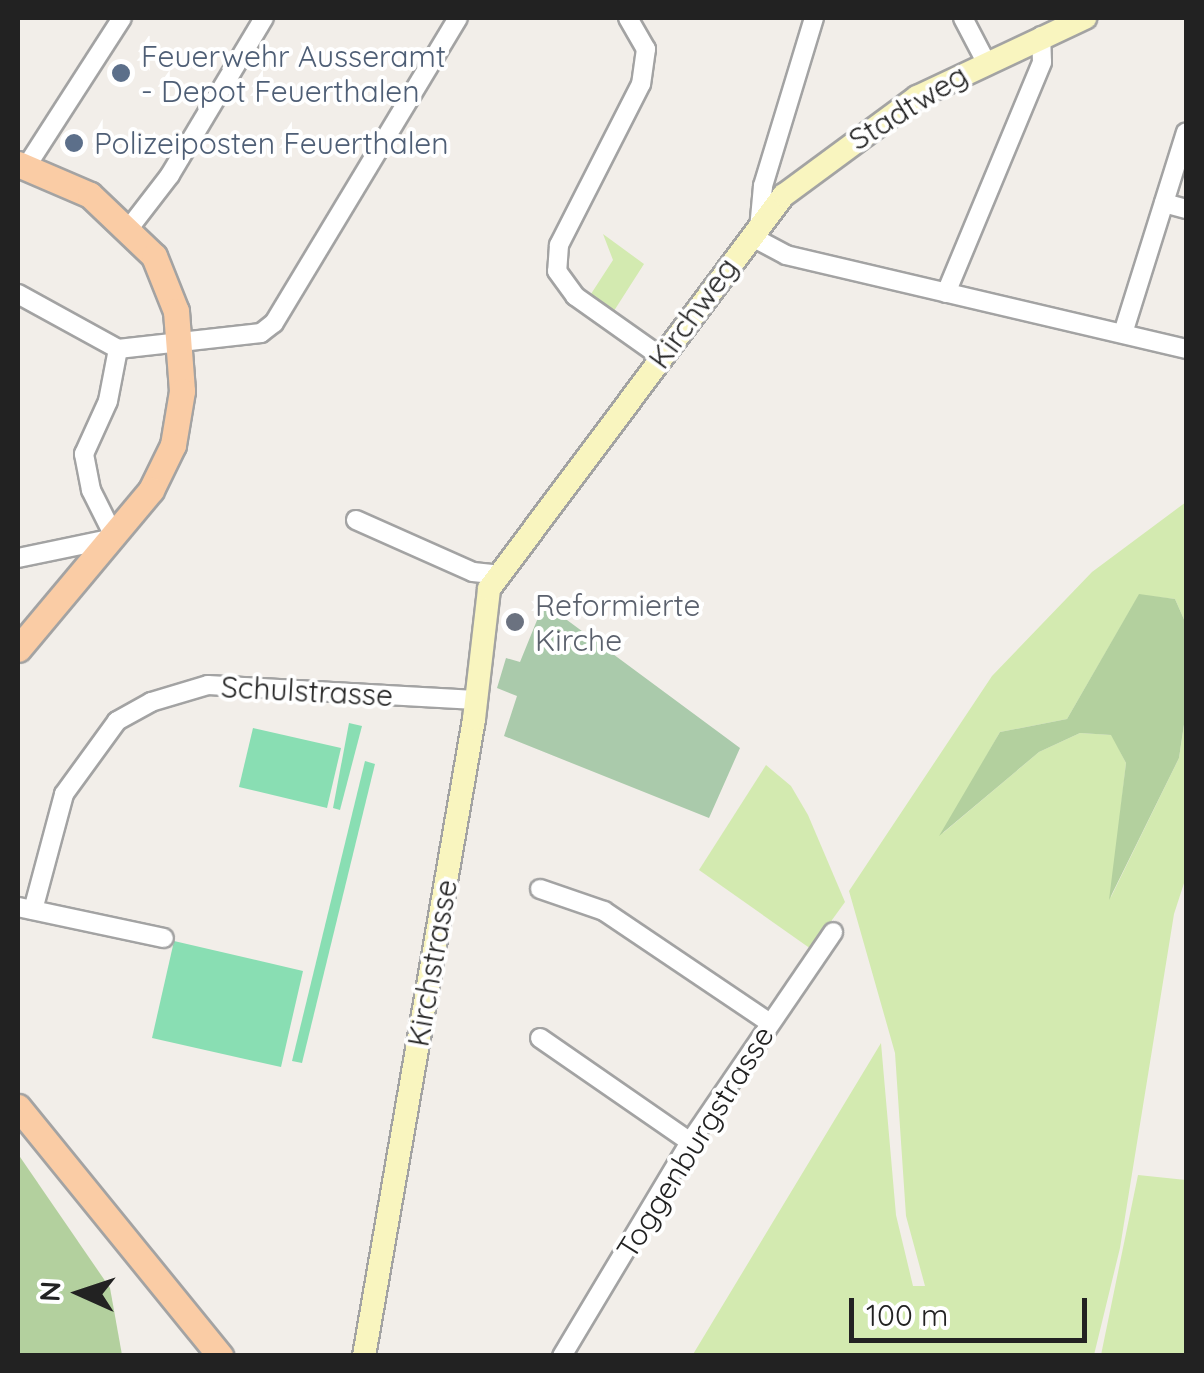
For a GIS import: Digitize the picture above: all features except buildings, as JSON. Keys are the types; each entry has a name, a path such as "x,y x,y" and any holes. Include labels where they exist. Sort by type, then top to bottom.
{"main road":[{"path":"18,649 115,538 151,490 173,445 181,408 180,346 170,288 130,227 90,195 22,165"},
{"path":"18,1106 220,1356"}],"street":[{"path":"22,165 122,18"},
{"path":"130,227 170,175 264,18"},
{"path":"18,294 118,350 248,339 274,324 458,18"},
{"path":"628,18 646,48 641,84 559,245 557,271 575,296 661,357"},
{"name":"Kirchweg","path":"502,575 754,230 814,18"},
{"path":"963,18 985,60"},
{"name":"Stadtweg","path":"754,230 784,195 851,141 985,60 1085,18"},
{"path":"946,293 1042,62 1041,36"},
{"path":"1124,330 1186,132"},
{"path":"1164,203 1186,209"},
{"path":"754,230 758,240 786,255 1124,330 1186,349"},
{"path":"18,558 115,538 92,490 84,454 108,401 118,350"},
{"path":"356,520 473,572 502,575"},
{"name":"Kirchstrasse","path":"364,1356 476,700 484,604 502,575"},
{"name":"Schulstrasse","path":"25,909 70,782 117,721 152,702 208,685 476,700"},
{"path":"540,889 604,911 770,1023"},
{"path":"25,909 164,938"},
{"name":"Toggenburgstrasse","path":"562,1356 690,1142 833,932"},
{"path":"540,1038 690,1142"}],"green space":[{"path":"603,234 644,264 612,314 589,297 613,260"},
{"path":"1186,502 1186,624 1175,599 1139,595 1067,719 1000,732 943,833 1039,752 1080,733 1112,735 1126,763 1111,897 1179,758 1186,711 1186,877 1174,914 1120,1248 1094,1355 692,1356 881,1043 896,1215 913,1286 925,1286 906,1216 895,1053 849,891 992,676 1092,572"},
{"path":"1139,594 1175,599 1186,624 1186,711 1179,758 1109,900 1126,763 1111,735 1080,733 1039,752 939,836 1000,732 1067,719"},
{"path":"544,603 740,748 709,818 504,736 517,696 497,688 506,658 520,662"},
{"path":"349,723 362,726 340,810 333,808"},
{"path":"253,728 341,748 327,808 239,787"},
{"path":"365,761 375,764 302,1063 292,1061"},
{"path":"766,765 791,786 808,815 845,902 811,949 699,870"},
{"path":"174,941 303,971 281,1067 152,1038"},
{"path":"18,1154 110,1288 122,1355 18,1355"},
{"path":"1138,1175 1186,1180 1186,1355 1101,1355"}],"place":[{"name":"Feuerwehr Ausseramt - Depot Feuerthalen","path":"121,73"},
{"name":"Polizeiposten Feuerthalen","path":"74,143"},
{"name":"Reformierte Kirche","path":"515,622"}]}
